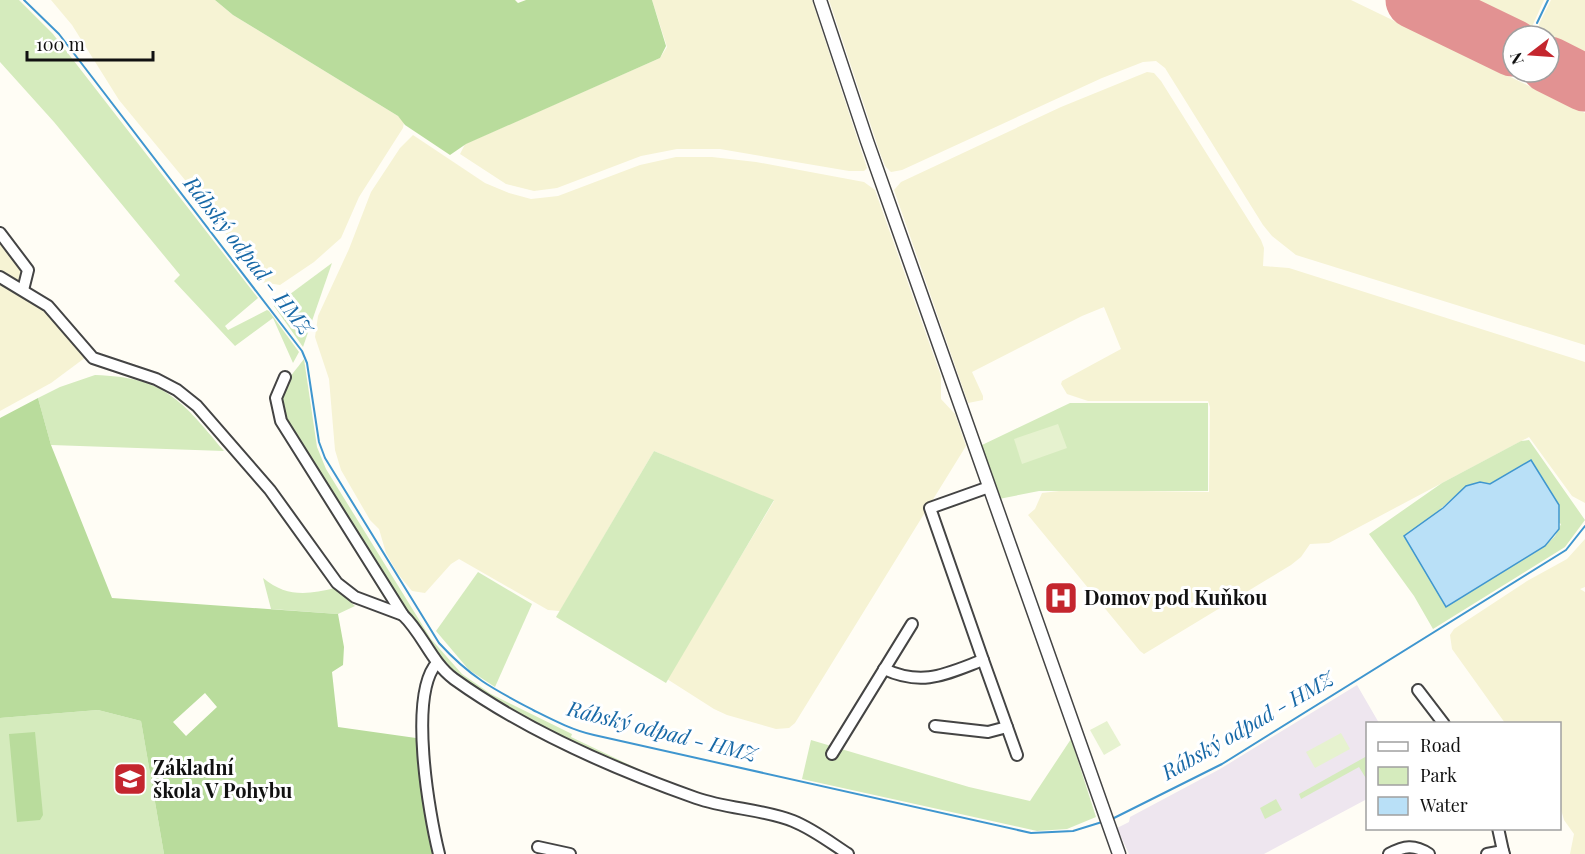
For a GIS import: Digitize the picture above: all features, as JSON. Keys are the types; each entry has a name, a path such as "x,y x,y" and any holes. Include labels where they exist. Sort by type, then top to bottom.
{"street":[{"path":"820,0 867,141 1119,854"},
{"path":"0,233 28,270 23,290"},
{"path":"0,278 51,309 93,358 166,382 185,396 270,490 337,583 355,597 403,615"},
{"path":"285,377 276,398 281,421 403,615 412,624 437,663 481,697 533,727 699,799 793,821 848,854"},
{"path":"990,487 930,508 1017,755"},
{"path":"832,753 912,624"},
{"path":"884,669 902,677 923,679 937,677 984,660"},
{"path":"437,663 427,679 421,733 439,854"},
{"path":"1418,690 1443,722"},
{"path":"935,726 988,732 1007,727"},
{"path":"1487,854 1503,853 1498,830"},
{"path":"1389,854 1402,847 1416,846 1429,854"},
{"path":"538,847 570,854"}],"shaded area":[{"path":"51,0 215,0 233,15 398,116 404,122 403,128 359,197 341,238 314,262 280,285 261,282 199,197 119,100 72,25"},
{"path":"652,0 812,0 867,168 864,171 849,171 720,149 677,149 641,156 557,188 534,191 506,184 460,154 465,144 660,58 667,47"},
{"path":"829,0 1351,0 1501,72 1501,84 1525,84 1585,113 1585,345 1296,255 1272,236 1263,225 1165,68 1156,61 1143,62 1102,78 902,170 891,172 885,166"},
{"path":"1469,0 1544,0 1533,24 1520,24"},
{"path":"1551,0 1585,0 1585,54 1561,43 1561,24 1539,24"},
{"path":"1147,72 1154,73 1161,81 1261,240 1264,248 1263,266 1289,268 1585,362 1585,503 1572,496 1529,437 1329,543 1310,544 1301,557 1291,565 1144,654 1140,651 1028,515 1035,509 1042,493 1068,490 1209,492 1210,407 1208,401 1088,401 1067,394 1061,384 1062,381 1121,349 1104,307 972,372 983,400 968,403 894,190 901,182 1061,107"},
{"path":"413,135 485,183 531,199 558,196 640,165 676,157 712,157 756,162 864,182 875,190 941,376 941,399 955,414 966,446 795,723 789,728 776,729 727,715 667,679 774,501 654,451 560,611 548,610 459,559 451,564 425,593 412,591 398,574 386,553 379,529 370,520 341,470 335,450 329,379 315,337 318,316 349,249 371,192 400,148"},
{"path":"0,243 20,270 22,277 20,280 15,282 0,274"},
{"path":"0,284 50,313 86,357 51,383 0,411"},
{"path":"1585,539 1585,587 1580,589 1585,592 1585,854 1570,854 1574,834 1564,820 1561,810 1561,722 1504,722 1452,649 1450,635 1454,629 1527,581 1567,559"},
{"path":"1357,685 1378,722 1366,722 1366,800 1264,854 1129,854 1117,828 1129,822 1130,817 1220,769"}],"green space":[{"path":"0,0 19,0 53,34 258,298 225,326 228,330 269,311 299,352 293,363 273,318 235,346 174,281 180,275 54,122 0,62"},
{"path":"215,0 515,0 518,3 526,0 652,0 666,46 660,58 466,144 450,155 405,125 398,116 233,15"},
{"path":"332,263 303,347 274,306"},
{"path":"304,359 317,447 326,469 431,639 462,674 491,694 572,734 571,737 655,777 542,729 468,684 435,653 288,429 282,406 282,391"},
{"path":"95,375 139,381 170,395 196,418 224,451 51,445 38,398 60,387"},
{"path":"38,398 51,445 112,598 338,614 344,647 343,665 332,672 338,727 416,738 434,854 164,854 141,721 98,710 0,718 0,418","holes":["205,693 217,707 186,736 173,722"]},
{"path":"1070,403 1208,403 1208,491 1039,491 999,499 982,445"},
{"path":"1058,424 1067,448 1022,464 1014,439"},
{"path":"1529,440 1585,520 1565,547 1433,629 1414,596 1369,534 1442,483 1521,441","holes":["1480,482 1490,484 1561,524 1555,536 1545,546 1446,607 1427,521 1466,486"]},
{"path":"654,451 774,500 666,683 556,617"},
{"path":"478,572 532,604 495,687 469,670 436,631"},
{"path":"263,578 280,589 297,593 335,588 355,606 338,614 271,609"},
{"path":"98,710 141,721 164,854 0,854 0,718"},
{"path":"1107,721 1121,745 1104,755 1090,730"},
{"path":"35,732 43,815 40,820 17,822 9,734"},
{"path":"1341,733 1350,749 1315,768 1306,752"},
{"path":"1071,739 1096,817 1067,829 1037,831 802,779 811,740 969,787 1030,801"},
{"path":"1366,757 1366,778 1359,767 1301,799 1299,794"},
{"path":"1276,799 1282,810 1265,819 1260,808"}],"water":[{"path":"1531,460 1559,505 1559,529 1545,546 1446,607 1404,536 1443,508 1466,486 1480,482 1490,484"}],"waterway":[{"name":"Rábský odpad - HMZ","path":"24,0 59,34 302,351 307,363 319,442 325,458 439,643 472,674 533,710 570,728 594,735 1031,833 1073,831 1102,822"},
{"path":"1537,23 1548,0"},
{"name":"Rábský odpad - HMZ","path":"1110,820 1222,764 1566,550 1585,526"}],"runway":[{"path":"1414,0 1501,42"},
{"path":"1561,71 1585,83"}],"place":[{"name":"Domov pod Kuňkou","path":"1061,598"},
{"name":"Základní škola V Pohybu","path":"130,779"}]}
